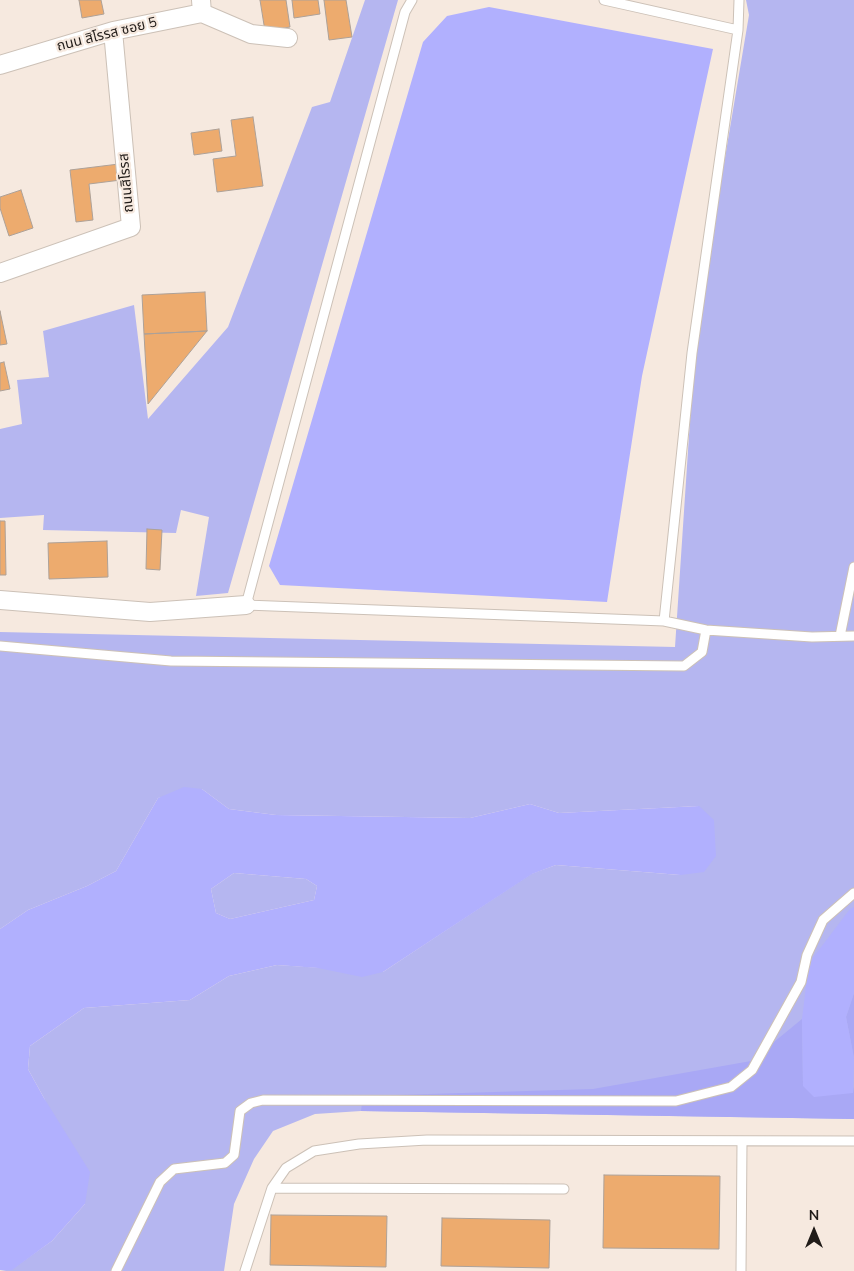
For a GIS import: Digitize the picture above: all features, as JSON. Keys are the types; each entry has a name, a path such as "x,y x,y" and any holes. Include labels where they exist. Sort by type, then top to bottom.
{"street":[{"path":"202,7 251,34 288,38"},
{"name":"ถนน สิโรรส ซอย 5","path":"0,64 202,7"},
{"name":"ถนนสิโรรส","path":"0,273 131,227 113,31"},
{"path":"0,600 150,612 246,605"}],"lane":[{"path":"412,0 405,12 246,605 664,621 706,630 812,637 854,636"},
{"path":"604,0 738,30"},
{"path":"664,621 692,353 738,30 739,0"},
{"path":"840,636 854,567"},
{"path":"0,646 171,662 684,666 702,652 706,630"},
{"path":"116,1271 160,1182 174,1169 225,1163 234,1155 240,1111 251,1103 264,1100 676,1101 731,1087 752,1070 801,982 807,955 823,920 854,893"},
{"path":"245,1271 272,1188 286,1168 314,1151 359,1144 427,1140 854,1141"},
{"path":"741,1271 742,1142"},
{"path":"272,1188 564,1189"}],"shaded area":[{"path":"365,0 398,0 228,593 196,596 209,517 181,510 176,533 43,530 44,515 0,518 0,429 22,424 17,380 49,377 43,331 134,305 148,419 228,327 312,107 330,102"},
{"path":"746,0 854,0 854,1119 361,1111 315,1114 273,1131 254,1159 234,1204 224,1271 0,1271 12,1269 52,1241 85,1204 44,1098 28,1069 30,1046 84,1008 190,1000 229,976 277,965 383,972 531,874 556,865 680,875 699,806 559,813 530,804 470,818 276,815 229,809 202,789 158,798 116,871 87,886 28,910 0,929 0,632 675,647 696,330 749,15"},
{"path":"489,7 713,49 642,376 607,602 280,585 269,566 423,42 447,16"},
{"path":"184,787 202,789 229,809 276,815 470,818 530,804 559,813 699,806 714,820 716,856 704,872 680,875 556,865 532,874 383,972 362,977 318,968 277,965 229,976 190,1000 84,1008 30,1046 28,1069 90,1172 85,1204 52,1241 12,1270 0,1270 0,929 28,910 87,886 116,871 158,798","holes":["234,873 306,879 317,886 314,900 230,919 216,913 211,889"]},
{"path":"234,873 306,879 317,886 314,900 230,919 216,913 211,889"},
{"path":"854,907 854,993 846,1017 854,1058 853,1093 814,1097 803,1086 802,1019 809,963 850,909"},
{"path":"854,993 854,1058 846,1017"},
{"path":"802,1019 803,1086 853,1093 854,1086 854,1119 361,1111 363,1096 593,1089 751,1061"}],"building":[{"path":"79,0 101,0 104,14 82,18"},
{"path":"260,0 286,0 290,27 265,31"},
{"path":"292,0 318,0 320,14 294,18"},
{"path":"324,0 346,0 352,37 329,40"},
{"path":"253,117 263,186 217,192 213,159 236,156 231,120"},
{"path":"219,129 222,151 194,155 191,133"},
{"path":"119,164 121,180 89,184 93,220 76,222 70,170"},
{"path":"21,190 33,228 9,236 0,208 0,197"},
{"path":"205,292 207,331 144,334 142,295"},
{"path":"0,311 7,344 0,345"},
{"path":"207,331 148,404 144,334"},
{"path":"4,362 10,389 0,391 0,363"},
{"path":"0,521 5,521 6,575 0,575"},
{"path":"147,529 162,530 160,570 146,569"},
{"path":"107,541 108,577 49,579 48,543"},
{"path":"604,1175 720,1176 719,1249 603,1248"},
{"path":"271,1215 387,1216 386,1267 270,1265"},
{"path":"442,1218 550,1220 549,1268 441,1266"}]}
